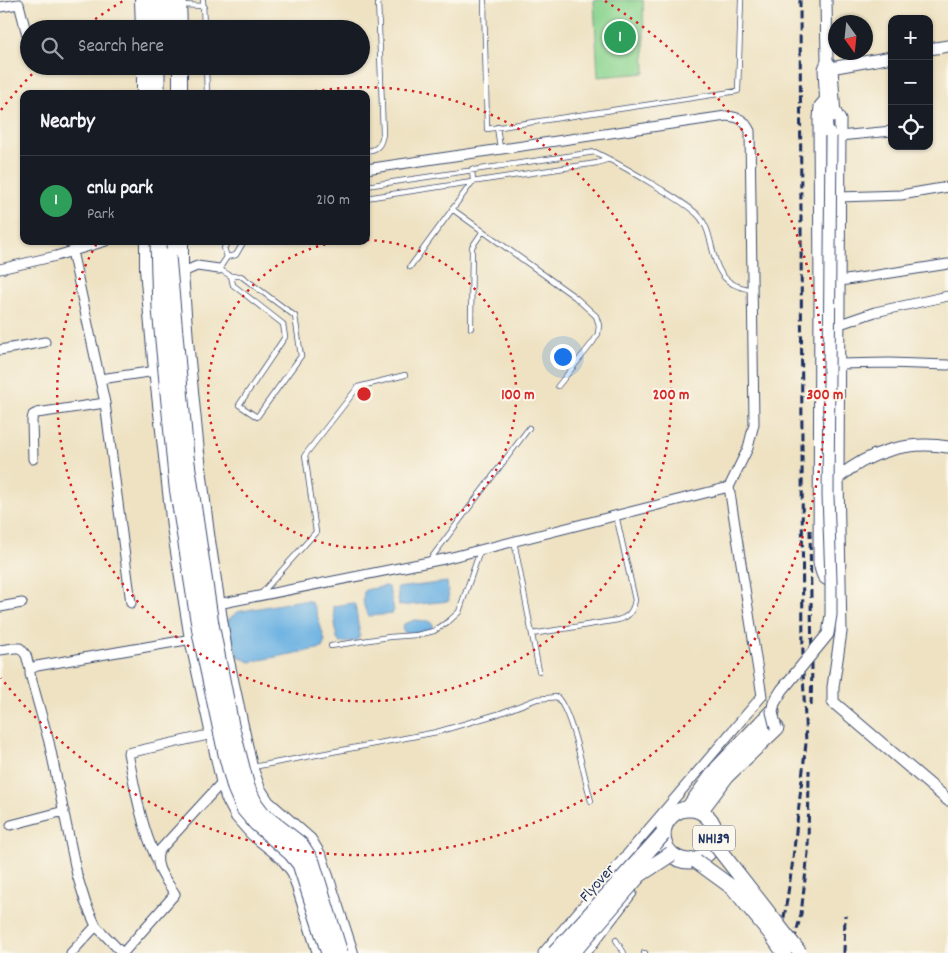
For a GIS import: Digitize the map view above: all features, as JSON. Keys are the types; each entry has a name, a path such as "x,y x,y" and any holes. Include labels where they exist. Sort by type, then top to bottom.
{"highway":[{"path":"156,0 156,20"},
{"path":"170,20 175,2"},
{"path":"157,75 157,90"},
{"path":"167,75 168,90"},
{"path":"158,245 160,309 177,486 201,638 226,754 235,788 244,809 256,823 291,853 300,864 329,953"},
{"path":"168,249 186,456 210,624 231,725 247,786 255,804 264,816 301,845 312,862 340,953"},
{"name":"NH139","path":"694,810 718,768 772,712"},
{"name":"NH139","path":"694,810 776,728"},
{"name":"NH139","path":"663,834 664,844 671,854 682,861 696,860 707,854 714,844 715,830 710,819 694,810"},
{"name":"Flyover","path":"555,953 663,834 667,820 676,812 694,810"},
{"name":"Flyover","path":"572,953 640,875 671,854"}],"main road":[{"path":"142,0 143,20"},
{"path":"175,2 178,20"},
{"path":"144,75 144,90"},
{"path":"180,75 180,90"},
{"path":"147,245 147,269 156,371 174,526 192,639 223,780 228,797 238,816 253,833 283,857 294,871 320,953"},
{"path":"181,245 181,273 197,452 225,652 250,767 258,789 267,803 309,840 320,858 350,953"},
{"path":"714,844 800,953"},
{"path":"696,860 733,888 784,953"}],"street":[{"path":"826,0 832,116 827,129 835,136 839,197 840,281 838,478 841,632 833,688 833,702 948,800"},
{"path":"0,7 19,2 23,20"},
{"path":"933,48 948,46"},
{"path":"828,66 888,57"},
{"path":"828,66 826,99 832,116"},
{"path":"826,99 820,106 819,118 819,562 822,575 827,581 840,585"},
{"path":"370,169 500,148 726,116 738,116 745,121 750,131 754,424 748,448 729,487 762,696 542,953"},
{"path":"835,136 888,131"},
{"path":"776,728 772,712 774,703 782,690 828,634 831,615 828,495 835,136"},
{"path":"839,197 902,195 948,187"},
{"path":"0,269 92,245"},
{"path":"72,251 105,403 131,603"},
{"path":"840,281 948,264"},
{"path":"181,273 197,266 219,269"},
{"path":"840,324 875,312 948,296"},
{"path":"0,350 45,342"},
{"path":"838,364 948,365"},
{"path":"100,379 156,371"},
{"path":"33,458 33,415 105,403"},
{"path":"838,478 860,462 888,450 916,446 948,447"},
{"path":"218,604 428,562 729,487"},
{"path":"0,608 22,603"},
{"path":"30,669 37,666 192,639"},
{"path":"0,650 20,648 23,651 30,669 64,811 76,875 96,926 123,953 175,894 159,869 149,842 139,808 128,753 241,726"},
{"path":"156,858 164,845 223,780 250,767"},
{"path":"11,825 64,811"},
{"path":"586,953 633,892 621,860"},
{"path":"71,953 96,926"}],"lane":[{"path":"203,0 204,20"},
{"path":"370,150 377,149 381,144 383,134 378,0"},
{"path":"484,0 487,129 738,91 741,0"},
{"path":"175,2 204,6"},
{"path":"206,75 207,90"},
{"path":"497,128 500,148"},
{"path":"370,185 595,152 675,198 697,214 707,229 714,257 724,277 733,284 752,290"},
{"path":"370,197 597,164 609,159"},
{"path":"410,267 473,181 472,170"},
{"path":"452,209 575,297 596,316 599,325 598,334 558,386"},
{"path":"471,328 472,247 483,231"},
{"path":"226,245 224,248 227,257"},
{"path":"231,276 233,285 284,324 285,337 239,405 257,418 301,356 295,316 241,276 231,276 219,269 227,257 236,255 242,245"},
{"path":"258,596 316,532 305,455 358,387 405,375"},
{"path":"428,562 529,428"},
{"path":"532,634 618,620 625,618 630,613 634,607 634,600 616,515"},
{"path":"514,541 539,672"},
{"path":"331,646 396,636 417,636 434,631 449,622 459,612 480,550"},
{"path":"250,767 437,732 537,700 557,697 562,703 574,735 592,801"},
{"path":"616,940 624,953"}],"green space":[{"path":"594,0 643,0 645,73 598,77"}],"water":[{"path":"447,582 449,601 399,606 397,588"},
{"path":"386,586 389,588 394,610 392,614 369,616 364,604 365,590"},
{"path":"297,601 310,601 315,608 325,641 322,648 250,662 238,656 227,629 229,619 237,612"},
{"path":"353,603 355,605 360,636 356,641 340,643 337,639 333,606"},
{"path":"415,620 428,621 433,624 432,628 421,632 405,633 402,628 404,624"}],"railway":[{"path":"776,953 792,867 806,743 803,672 800,0"},
{"path":"810,530 811,707"},
{"path":"791,953 801,914 808,853 809,770"},
{"path":"844,953 845,915"}],"place":[{"name":"cnlu park","path":"620,37"}]}
